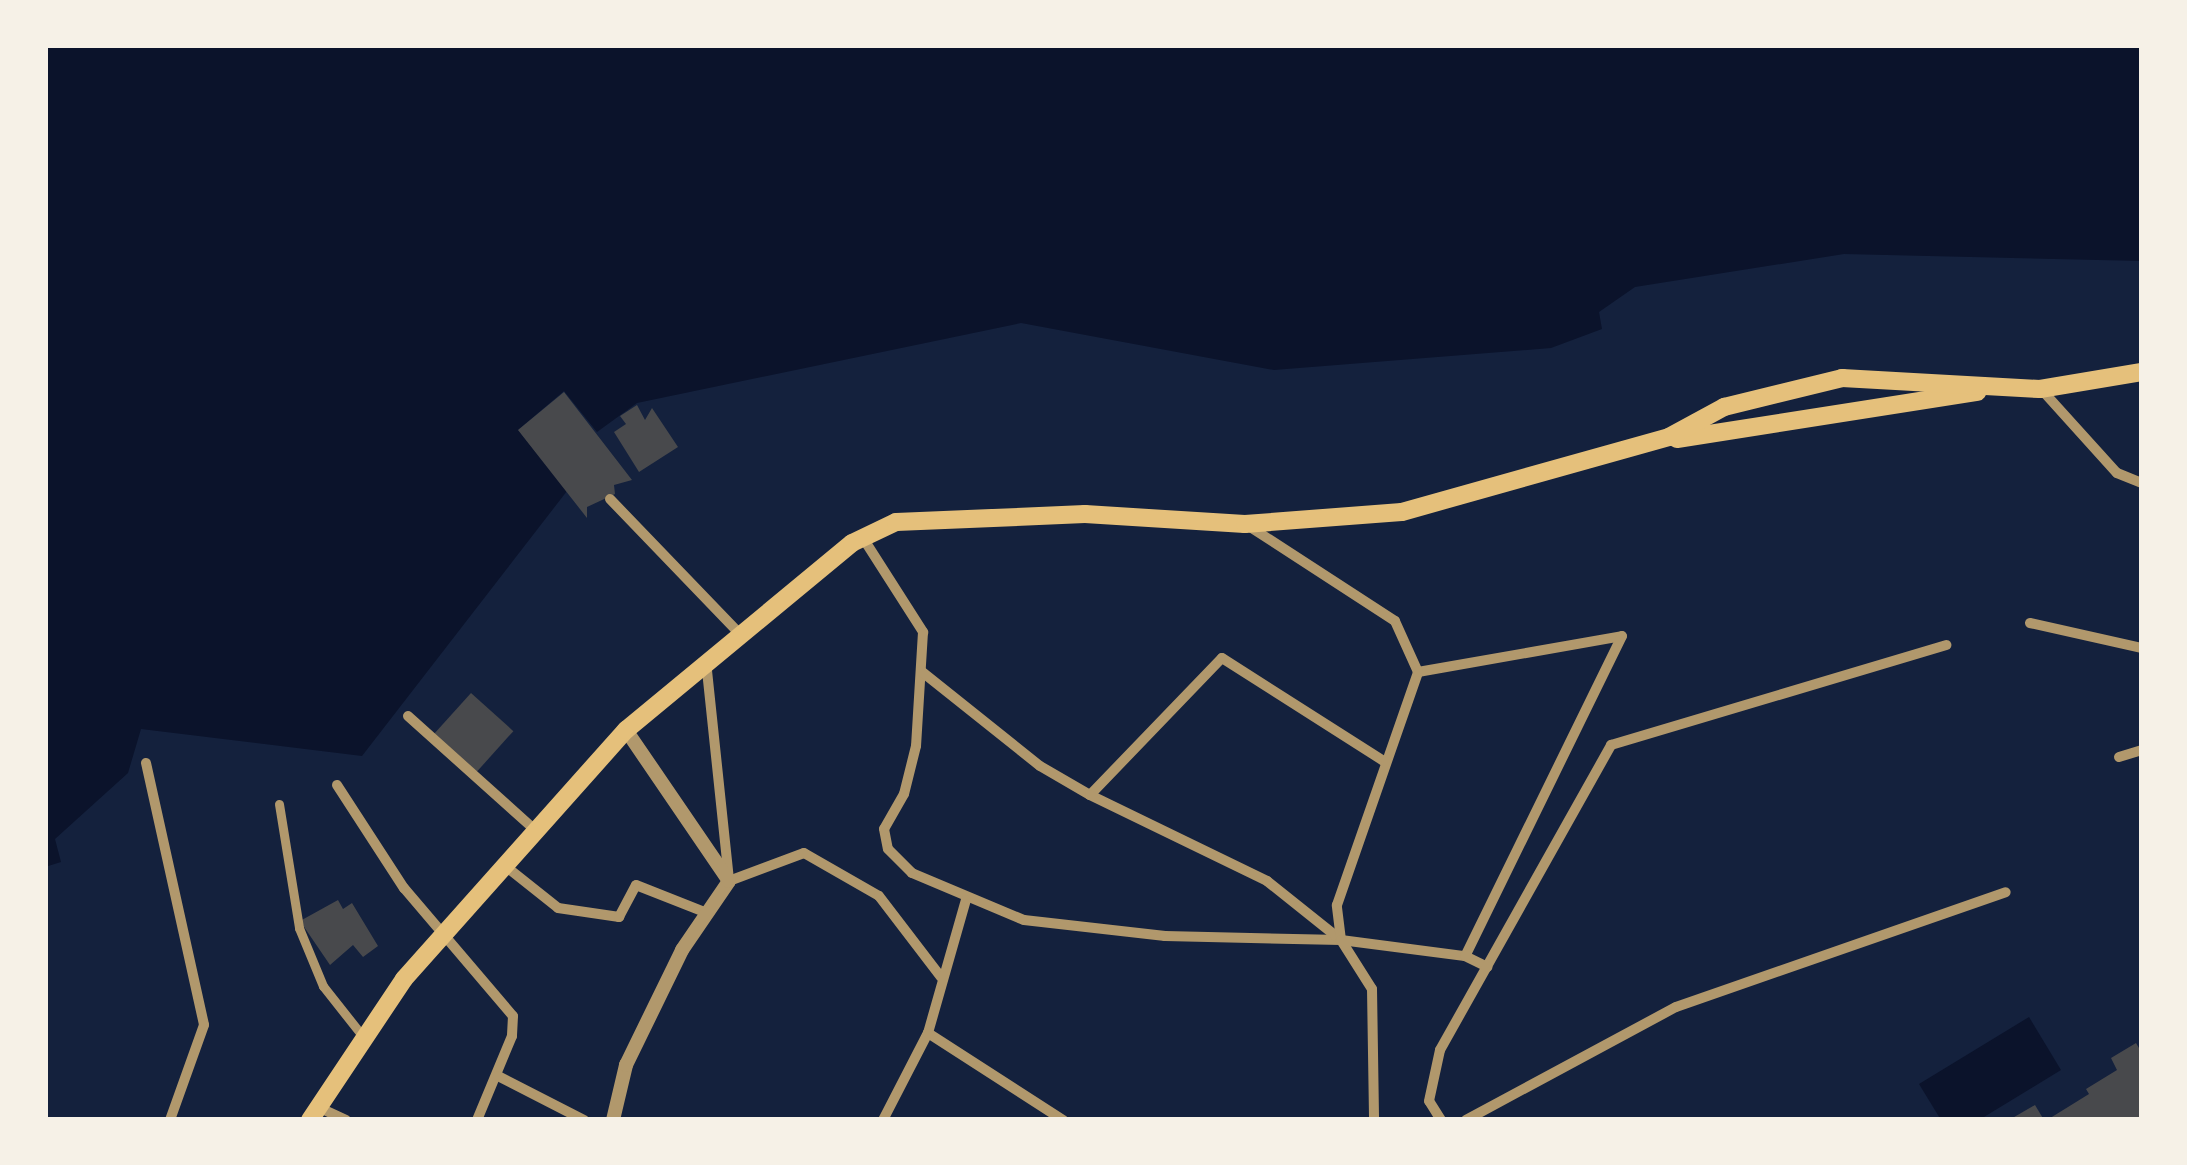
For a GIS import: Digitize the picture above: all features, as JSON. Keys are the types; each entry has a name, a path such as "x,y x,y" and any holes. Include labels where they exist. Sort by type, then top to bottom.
{"main road":[{"path":"1642,445 1724,407 1842,378 2040,388 2142,372"},
{"path":"314,1113 364,1038 445,934 503,864 626,730 706,660 863,538 926,516 1085,514 1244,524 1402,512 1642,445 2016,387"}],"street":[{"path":"2040,388 2117,473 2142,483"},
{"path":"610,498 740,634"},
{"path":"1244,524 1395,621 1418,672 1337,905 1341,940"},
{"path":"863,538 924,632 916,746 904,794 891,808 886,839 912,873 966,900 1041,922 1165,936 1341,940 1465,956 1488,967"},
{"path":"2030,623 2142,648"},
{"path":"1418,672 1622,636 1465,956"},
{"path":"1441,1120 1429,1100 1440,1050 1611,745 1946,644"},
{"path":"1090,794 1222,658 1385,762"},
{"path":"706,660 729,881"},
{"path":"921,671 1040,766 1267,881 1341,940 1372,989 1374,1120"},
{"path":"408,716 536,831"},
{"path":"626,730 729,881"},
{"path":"2119,757 2142,750"},
{"path":"146,763 204,1025 170,1120"},
{"path":"338,785 404,888 513,1016 498,1076 477,1120"},
{"path":"279,804 299,928 323,986 364,1038"},
{"path":"612,1120 626,1066 682,950 729,881 804,853 880,896 940,976"},
{"path":"503,864 558,908 619,917 636,885 707,913"},
{"path":"1466,1120 1676,1008 2006,892"},
{"path":"882,1120 928,1033 940,976 966,900"},
{"path":"928,1033 1063,1120"},
{"path":"498,1076 584,1120"},
{"path":"314,1113 346,1120"}],"water":[{"path":"45,45 2142,45 2142,261 1844,254 1635,287 1599,312 1602,329 1551,348 1274,370 1021,323 637,403 597,432 564,391 518,430 567,491 362,756 141,729 128,773 55,839 61,862 45,867"},
{"path":"2029,1017 2061,1070 1979,1120 1941,1120 1919,1084"}],"building":[{"path":"564,392 632,480 614,485 615,494 587,507 587,518 518,430"},
{"path":"637,405 645,420 652,408 678,447 639,472 614,432 626,424 620,416"},
{"path":"471,693 513,731 477,772 434,734"},
{"path":"338,900 343,909 352,903 378,946 363,957 353,945 330,965 300,921"},
{"path":"2136,1043 2142,1053 2142,1120 2047,1120 2089,1094 2086,1089 2117,1070 2111,1058"},
{"path":"2035,1105 2044,1120 2009,1120"}]}
